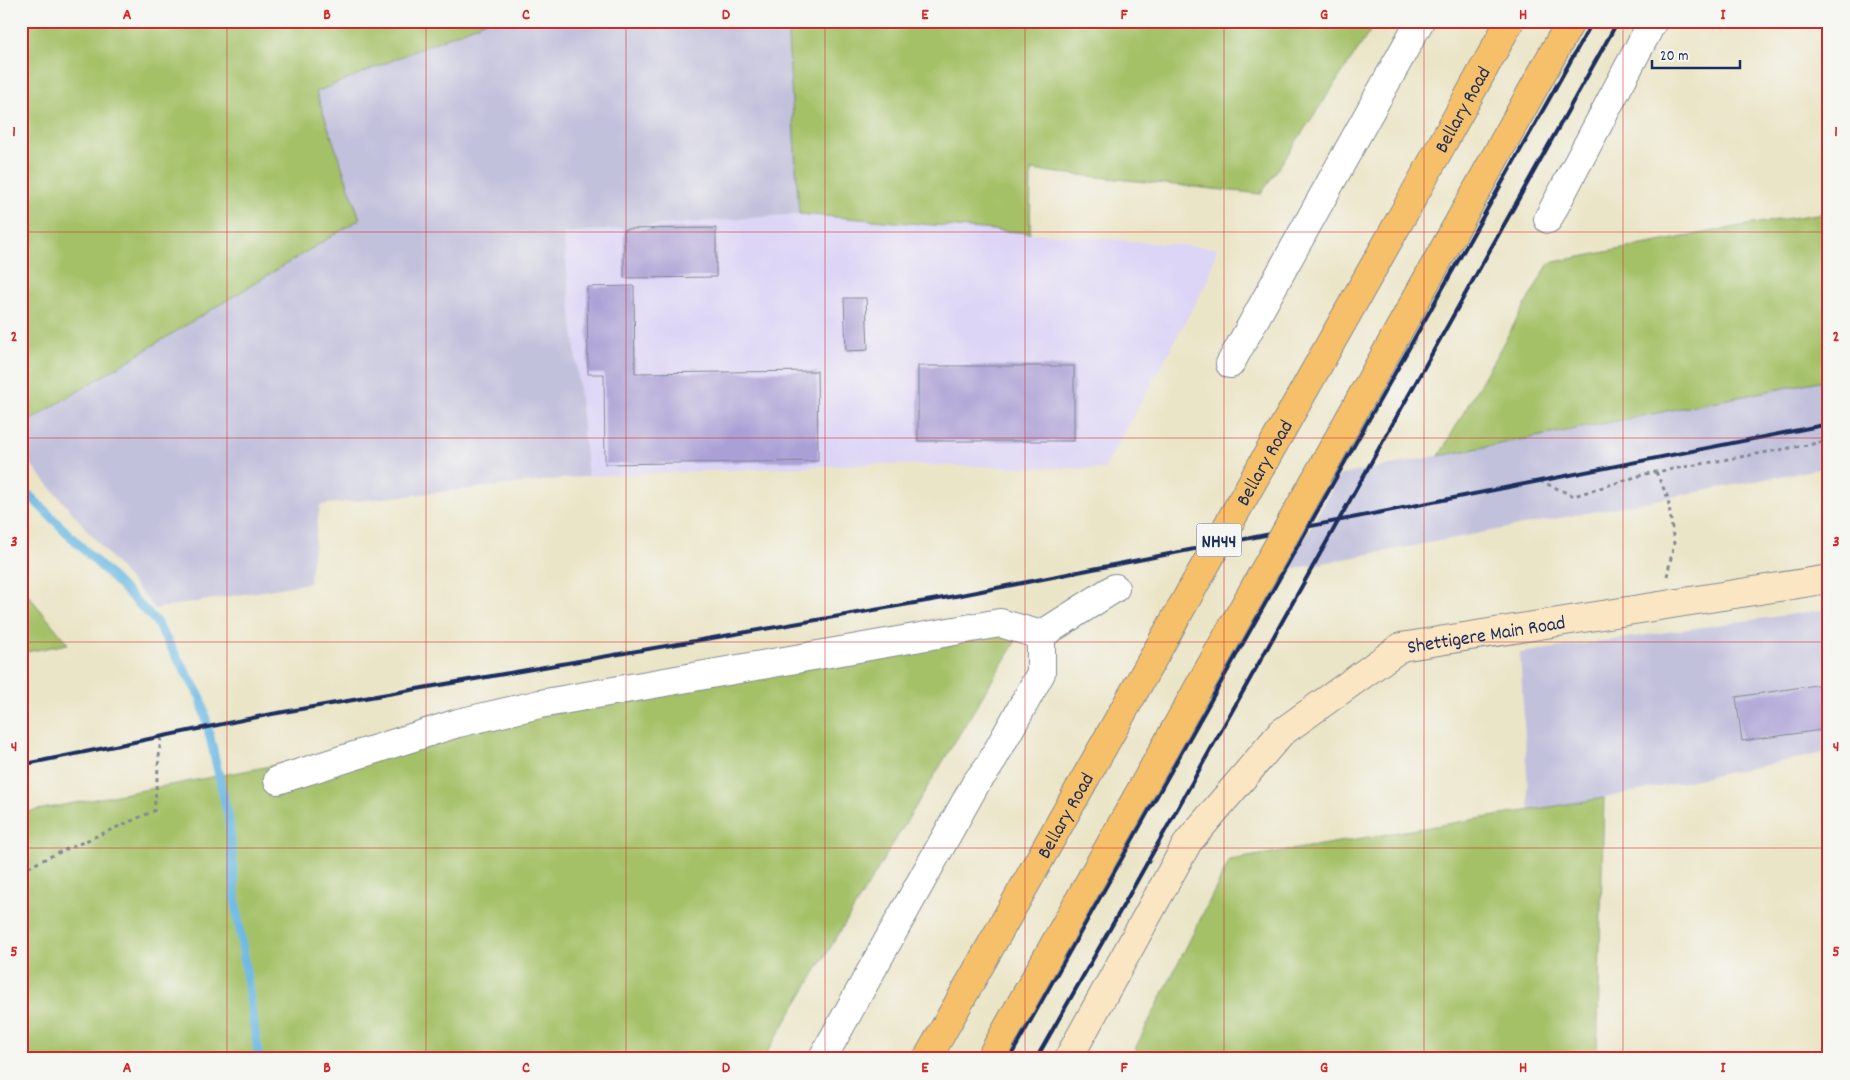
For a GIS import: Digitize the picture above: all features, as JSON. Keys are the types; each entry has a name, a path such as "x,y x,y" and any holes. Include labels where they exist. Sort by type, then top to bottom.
{"highway":[{"name":"Bellary Road","path":"927,1059 1409,204 1510,21"},
{"name":"NH44","path":"990,1059 1328,459 1571,21"}],"main road":[{"name":"Shettigere Main Road","path":"1068,1059 1188,842 1281,734 1401,647 1829,580"}],"street":[{"path":"1230,364 1420,21"},
{"path":"1548,219 1653,21"},
{"path":"278,780 458,723 540,704 1000,623 1041,635 1115,588"},
{"path":"822,1059 976,782 990,766 1041,673 1041,635"}],"path":[{"path":"1540,481 1574,496 1656,472 1829,441"},
{"path":"1656,472 1668,498 1674,544 1658,607"},
{"path":"21,871 154,811 160,736"}],"shaded area":[{"path":"487,21 787,21 799,214 563,233 588,476 320,505 309,583 155,609 21,453 21,426 360,219 316,92"},
{"path":"799,214 1217,248 1209,279 1104,469 874,464 588,476 563,233"},
{"path":"1829,379 1829,467 1286,570 1340,475"},
{"path":"1829,609 1829,752 1604,798 1529,810 1520,653"}],"green space":[{"path":"21,21 487,21 316,92 360,219 21,426"},
{"path":"787,21 1377,21 1261,194 1031,170 1030,233 799,214"},
{"path":"1829,212 1829,379 1439,456 1549,263 1746,225"},
{"path":"21,586 68,644 21,653"},
{"path":"1026,624 763,1059 21,1059 21,813"},
{"path":"1604,798 1597,1059 1130,1059 1230,860"}],"building":[{"path":"716,228 716,277 624,278 624,229"},
{"path":"634,286 635,373 817,371 818,461 605,464 604,374 588,374 587,287"},
{"path":"844,298 866,298 868,350 846,351"},
{"path":"918,366 1074,366 1074,441 918,441"},
{"path":"1829,683 1829,729 1742,741 1736,697"}],"waterway":[{"path":"21,487 155,620 201,698 229,820 236,905 259,1059"}],"railway":[{"path":"1009,1059 1593,21"},
{"path":"1036,1059 1618,21"},
{"path":"21,765 272,714 961,595 1829,424"}]}
